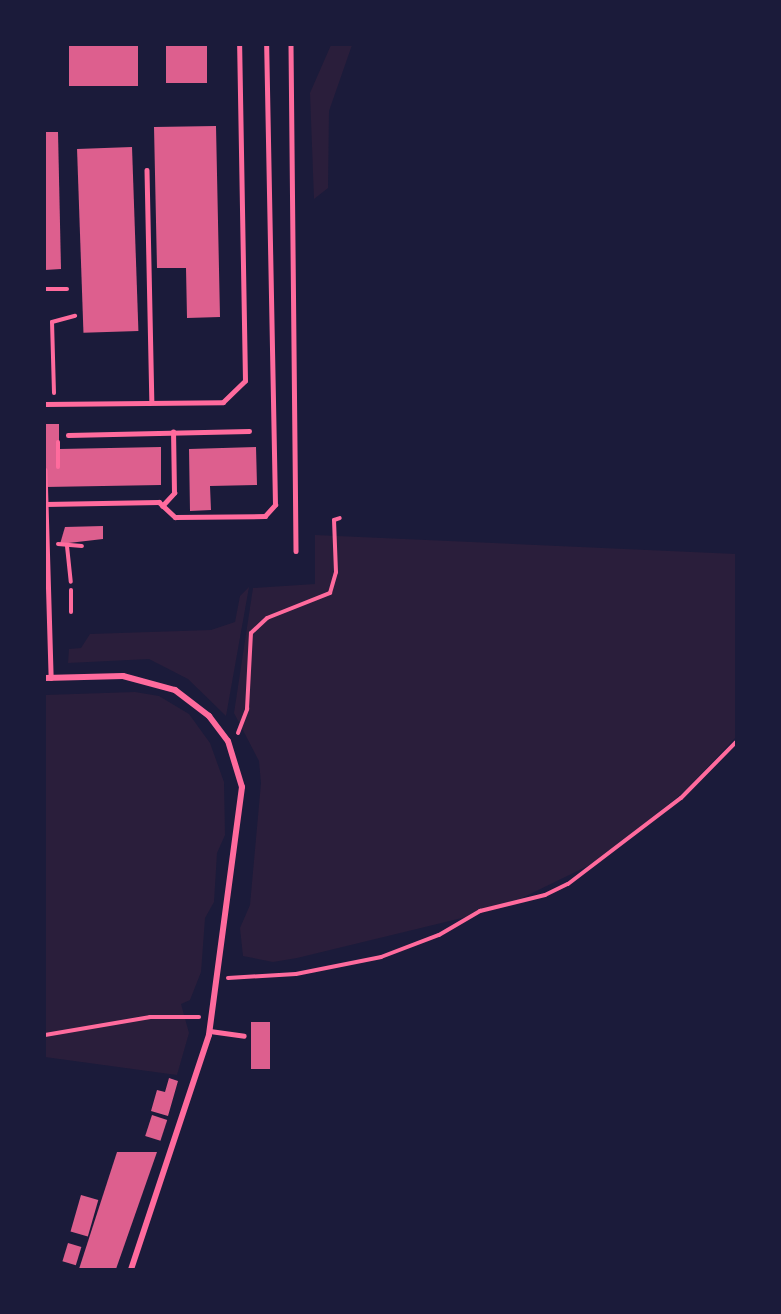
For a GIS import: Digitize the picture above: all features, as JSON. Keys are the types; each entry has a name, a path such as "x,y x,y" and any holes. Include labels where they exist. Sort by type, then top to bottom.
{"street":[{"path":"48,678 123,676 158,682 195,702 228,741 240,778 242,811 209,1033 131,1269"}],"lane":[{"path":"45,404 223,402 245,381 239,45"},
{"path":"46,504 162,506 175,517 265,516 275,505 266,45"},
{"path":"291,45 297,551"},
{"path":"147,170 152,402"},
{"path":"45,289 67,289"},
{"path":"68,435 249,431"},
{"path":"162,506 174,494 173,432"},
{"path":"45,470 48,678"},
{"path":"209,1033 244,1036"}],"path":[{"path":"228,741 244,725 251,633 267,618 330,593 336,572 334,520 340,518"},
{"path":"67,546 71,582"},
{"path":"71,590 71,612"},
{"path":"218,977 274,976 381,957 439,935 480,911 545,895 568,884 681,798 736,742"},
{"path":"45,1035 172,1014 212,1018"}],"shaded area":[{"path":"331,45 352,45 329,111 328,188 314,199 310,93"},
{"path":"315,535 736,554 736,737 685,791 598,861 499,909 297,958 273,962 243,956 240,928 250,905 261,783 259,761 234,713 253,588 315,584"},
{"path":"249,587 226,716 188,679 149,659 68,663 69,649 81,648 90,634 211,630 235,622 240,596"},
{"path":"135,692 159,696 189,714 210,743 224,782 225,835 217,853 214,902 205,918 201,972 190,1000 181,1004 189,1033 177,1075 45,1057 45,695"}],"building":[{"path":"69,45 138,45 138,86 69,86"},
{"path":"166,45 207,45 207,83 166,83"},
{"path":"216,126 220,317 187,318 186,268 157,268 154,127"},
{"path":"45,132 58,132 61,269 45,270"},
{"path":"132,147 138,331 83,333 77,149"},
{"path":"45,424 59,424 59,449 161,447 161,485 45,487"},
{"path":"256,447 257,485 210,486 211,510 190,511 189,449"},
{"path":"103,526 103,539 60,544 65,527"},
{"path":"251,1022 270,1022 270,1069 251,1069"},
{"path":"169,1078 178,1081 168,1116 151,1111 157,1090 165,1092"},
{"path":"152,1115 167,1120 160,1141 145,1136"},
{"path":"117,1152 157,1152 116,1269 79,1269"},
{"path":"81,1195 98,1200 88,1236 71,1232"},
{"path":"68,1243 81,1247 76,1265 62,1261"}]}
